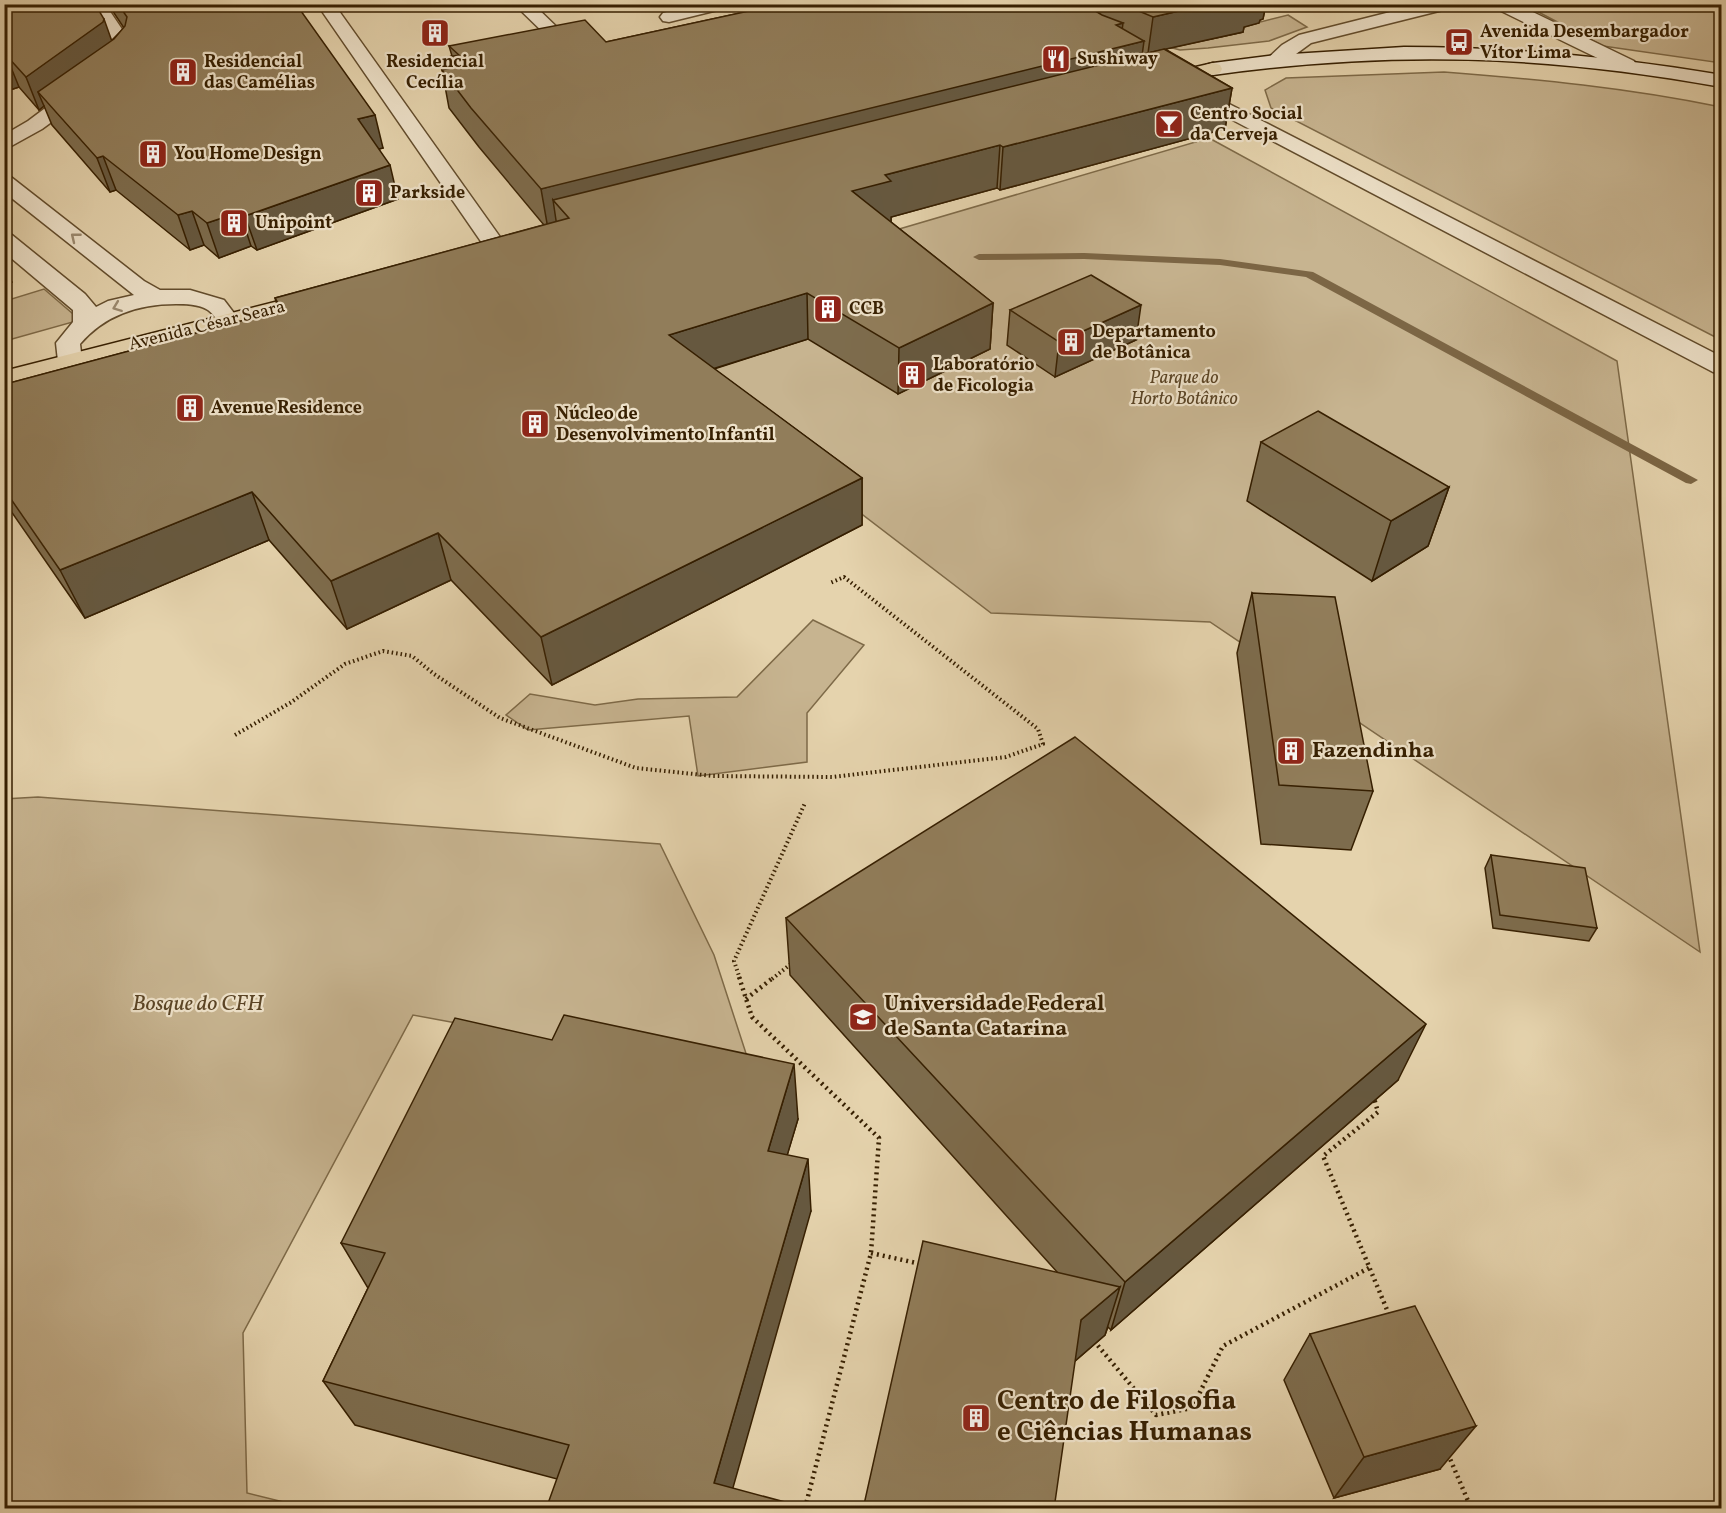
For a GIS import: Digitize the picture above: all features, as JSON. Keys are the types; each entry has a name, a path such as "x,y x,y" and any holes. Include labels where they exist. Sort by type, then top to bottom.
{"main road":[{"path":"1155,64 1191,69 1213,69"},
{"path":"1213,69 1203,83 1192,91 1144,87 1213,69"},
{"path":"477,257 521,245"},
{"name":"Avenida César Seara","path":"4,379 344,291"}],"street":[{"path":"4,144 35,126 125,57 127,50 96,4"},
{"path":"325,4 499,251"},
{"path":"522,4 554,33"},
{"path":"669,17 720,4"},
{"path":"1274,61 1305,39 1445,4"},
{"path":"1501,4 1627,65"},
{"path":"1213,69 1319,56 1433,52 1499,54 1627,65 1722,81"},
{"path":"1192,91 1722,367"},
{"path":"4,181 136,286 155,297"},
{"path":"4,240 77,299 85,309 85,323"},
{"path":"70,362 68,343 85,323 116,306 155,297 190,297 216,305 228,321"}],"path":[{"path":"235,735 290,703 345,664 383,651 412,656 434,674 500,718 636,768 713,776 832,777 1006,757 1043,744 1038,729 844,577 830,583"},
{"path":"805,803 734,962 752,1017 879,1138 871,1253 805,1509"},
{"path":"746,999 800,958"},
{"path":"1373,1092 1378,1112 1323,1156 1393,1323"},
{"path":"871,1253 929,1266"},
{"path":"1087,1332 1155,1415 1192,1408 1223,1346 1370,1268"},
{"path":"1444,1443 1471,1509"}],"green space":[{"path":"1525,5 1721,5 1721,63 1603,46"},
{"path":"1288,15 1307,27 1269,41 1208,48 1180,50 1153,43 1211,39 1242,32 1237,28"},
{"path":"1444,72 1583,85 1652,94 1721,107 1721,340 1271,108 1265,90 1286,78"},
{"name":"Parque do Horto Botânico","path":"1209,138 1617,361 1700,952 1210,622 991,613 603,316"},
{"path":"44,289 80,320 5,341 5,301"},
{"path":"813,620 864,645 807,713 807,762 698,776 689,716 528,730 506,715 530,694 595,705 638,699 737,697"},
{"name":"Bosque do CFH","path":"38,797 660,844 714,955 754,1078 413,1015 243,1333 247,1493 308,1508 5,1508 4,799"}],"building":[{"path":"4,4 95,4 104,19 103,22 26,77 4,55"},
{"path":"118,4 296,4 375,115 358,119 390,165 245,216 240,212 207,223 192,211 178,215 103,156 97,158 38,92 114,39 125,26 127,17"},
{"path":"781,4 1084,4 1102,15 1123,23 1116,25 1144,41 541,189 471,108 442,70 456,67 448,57 459,55 449,46 585,20 606,42"},
{"path":"1122,4 1209,4 1153,17"},
{"path":"1164,49 1232,88 885,175 891,181 852,191 993,303 899,348 807,293 669,335 862,478 541,637 438,533 331,581 252,492 60,570 4,489 4,382 6,384 282,310 275,298 569,218 553,200"},
{"path":"1091,275 1141,305 1059,342 1010,310"},
{"path":"1318,411 1449,487 1391,521 1261,442"},
{"path":"1252,593 1335,597 1373,791 1279,785"},
{"path":"1075,737 1426,1024 1125,1282 786,918"},
{"path":"1491,855 1585,868 1597,928 1500,915"},
{"path":"564,1015 794,1064 768,1151 808,1159 714,1483 811,1509 546,1509 569,1445 323,1381 385,1253 341,1243 455,1018 552,1040"},
{"name":"Centro de Filosofia e Ciências Humanas","path":"923,1241 1120,1287 1081,1320 1054,1509 863,1509"},
{"path":"1415,1306 1476,1426 1364,1457 1310,1334"}],"waterway":[{"path":"979,257 1084,256 1220,262 1309,274 1691,480"}],"place":[{"name":"Residencial Cecília","path":"435,33"},
{"name":"Avenida Desembargador Vítor Lima","path":"1459,42"},
{"name":"Sushiway","path":"1056,59"},
{"name":"Residencial das Camélias","path":"183,72"},
{"name":"Centro Social da Cerveja","path":"1169,124"},
{"name":"You Home Design","path":"153,154"},
{"name":"Parkside","path":"369,193"},
{"name":"Unipoint","path":"234,223"},
{"name":"CCB","path":"828,309"},
{"name":"Departamento de Botânica","path":"1071,342"},
{"name":"Laboratório de Ficologia","path":"912,375"},
{"name":"Avenue Residence","path":"190,408"},
{"name":"Núcleo de Desenvolvimento Infantil","path":"535,424"},
{"name":"Fazendinha","path":"1291,751"},
{"name":"Universidade Federal de Santa Catarina","path":"863,1017"},
{"name":"Centro de Filosofia e Ciências Humanas","path":"976,1418"}]}
